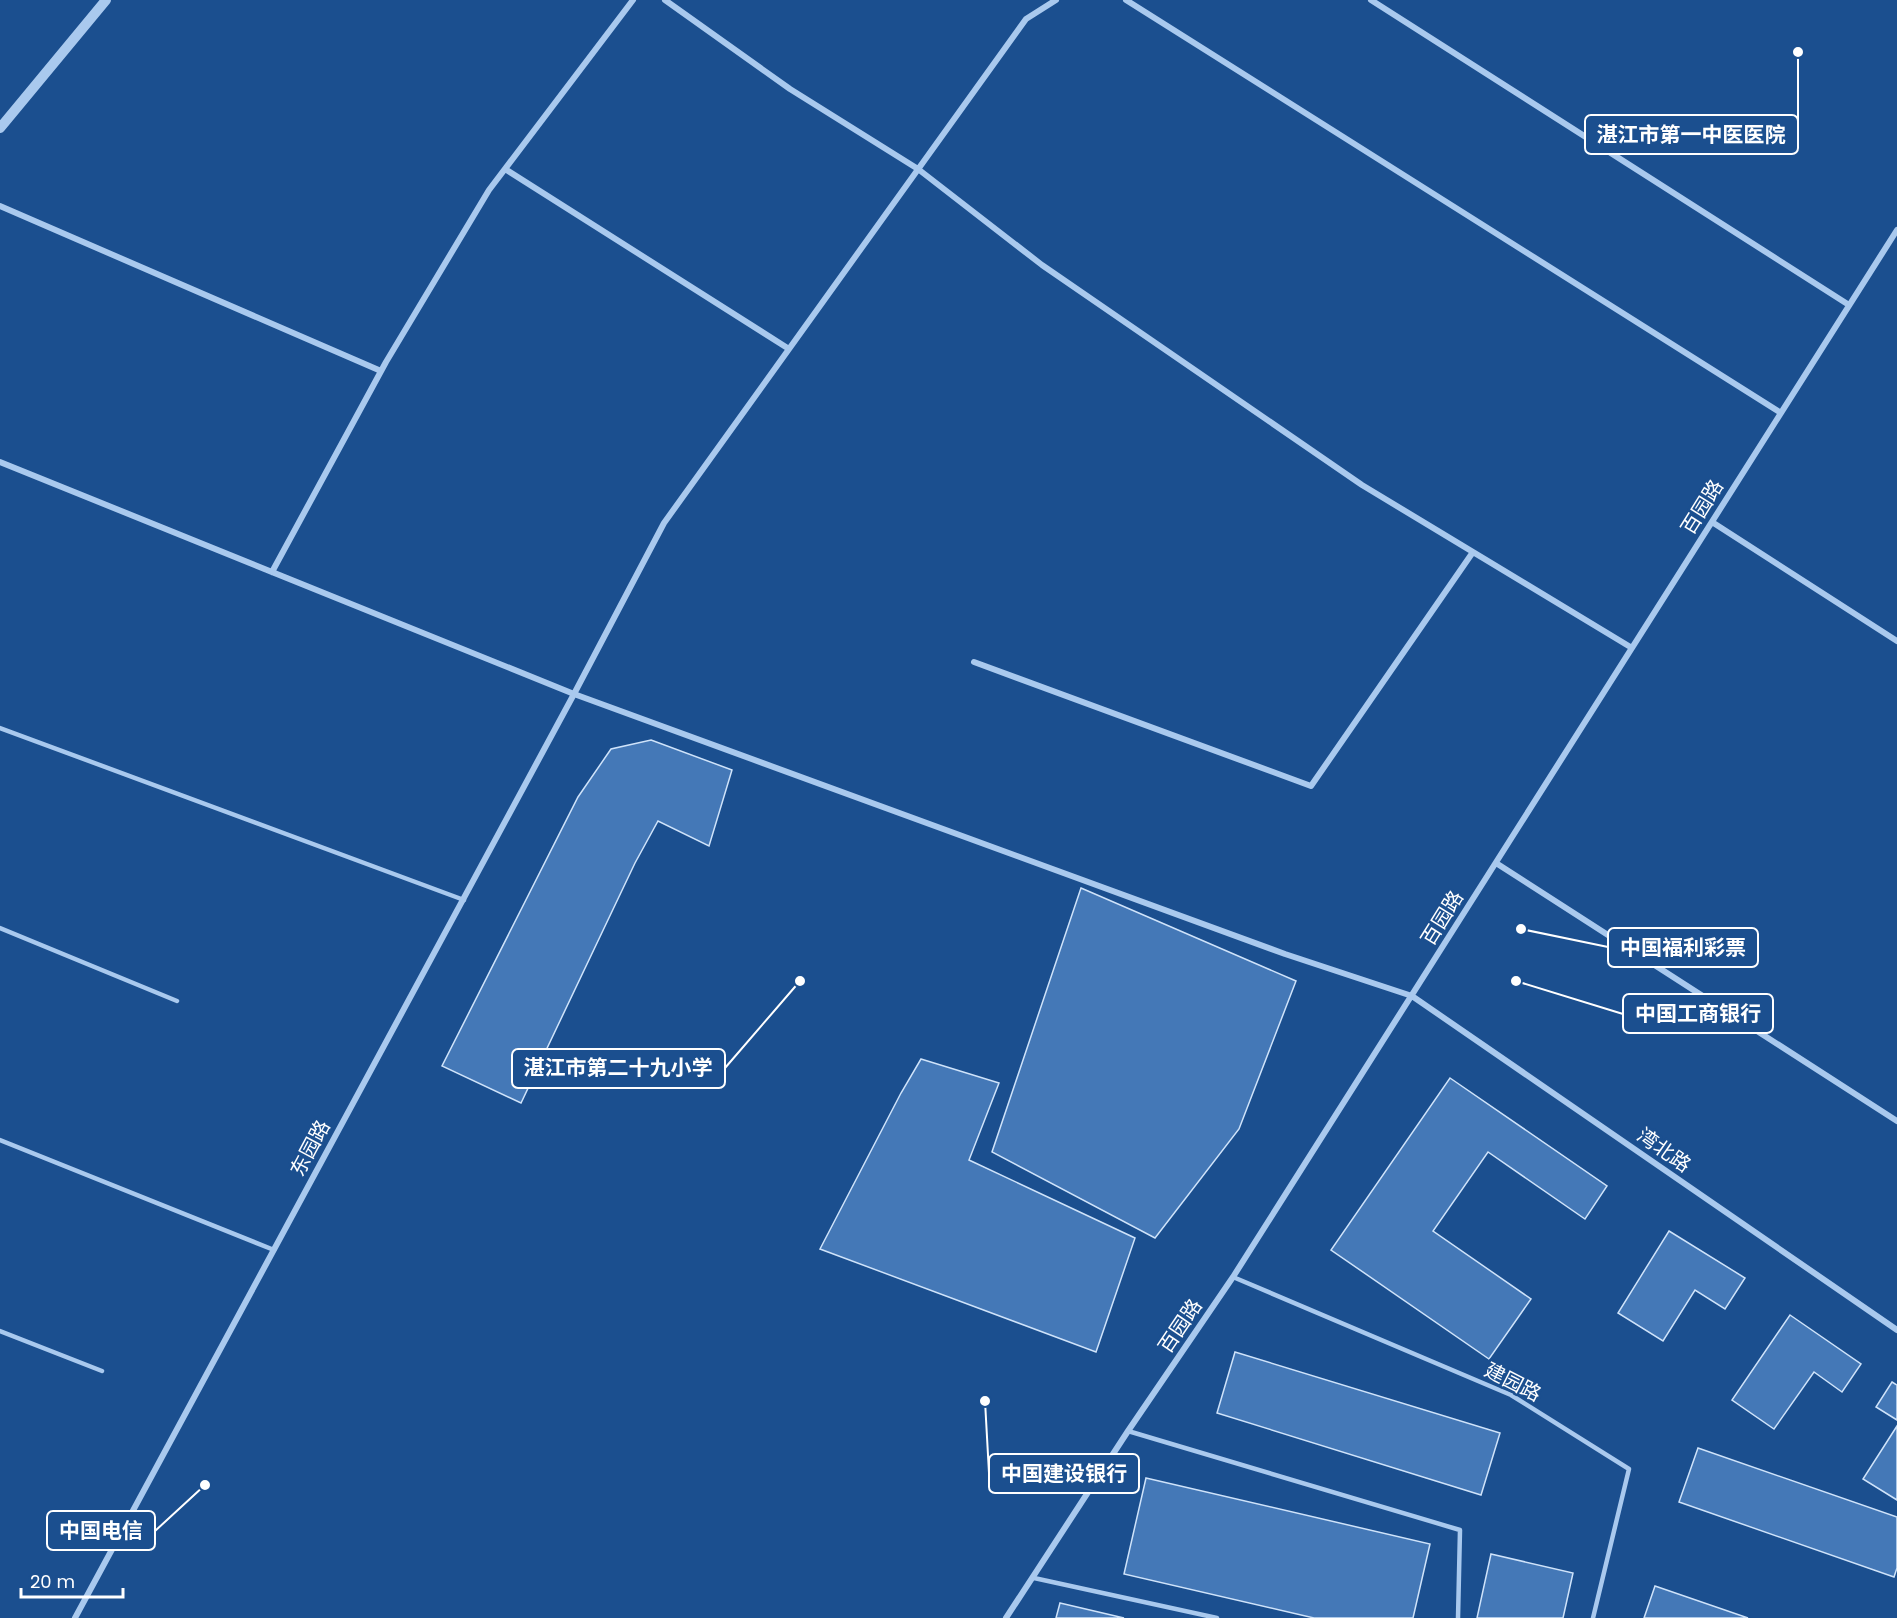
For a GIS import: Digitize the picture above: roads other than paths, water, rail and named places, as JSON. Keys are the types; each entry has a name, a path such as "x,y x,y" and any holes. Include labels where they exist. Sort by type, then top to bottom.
{"street":[{"path":"0,128 106,0"},
{"path":"272,572 381,371 489,190 633,0"},
{"path":"664,0 790,89 918,169 1061,278 1362,485 1632,648"},
{"name":"东园路","path":"75,1618 464,900 664,523 1026,19 1056,0"},
{"path":"1126,0 1781,413"},
{"path":"1371,0 1849,305"},
{"path":"505,169 789,349"},
{"path":"0,206 381,371"},
{"name":"百园路","path":"1006,1618 1128,1431 1233,1277 1897,230"},
{"name":"湾北路","path":"0,462 574,694 1285,954 1412,996 1897,1330"},
{"path":"1712,522 1897,641"},
{"path":"974,662 1311,786 1473,552"},
{"path":"1496,863 1897,1121"}],"lane":[{"path":"0,728 464,900"},
{"path":"0,928 177,1001"},
{"path":"0,1140 274,1250"},
{"name":"建园路","path":"1233,1277 1511,1395 1629,1469 1593,1618"},
{"path":"0,1330 102,1371"},
{"path":"1128,1431 1460,1530 1458,1618"},
{"path":"1034,1578 1218,1618"}],"place":[{"name":"湛江市第一中医医院","path":"1798,52"},
{"name":"中国福利彩票","path":"1521,929"},
{"name":"湛江市第二十九小学","path":"800,981"},
{"name":"中国工商银行","path":"1516,981"},
{"name":"中国建设银行","path":"985,1401"},
{"name":"中国电信","path":"205,1485"}]}
